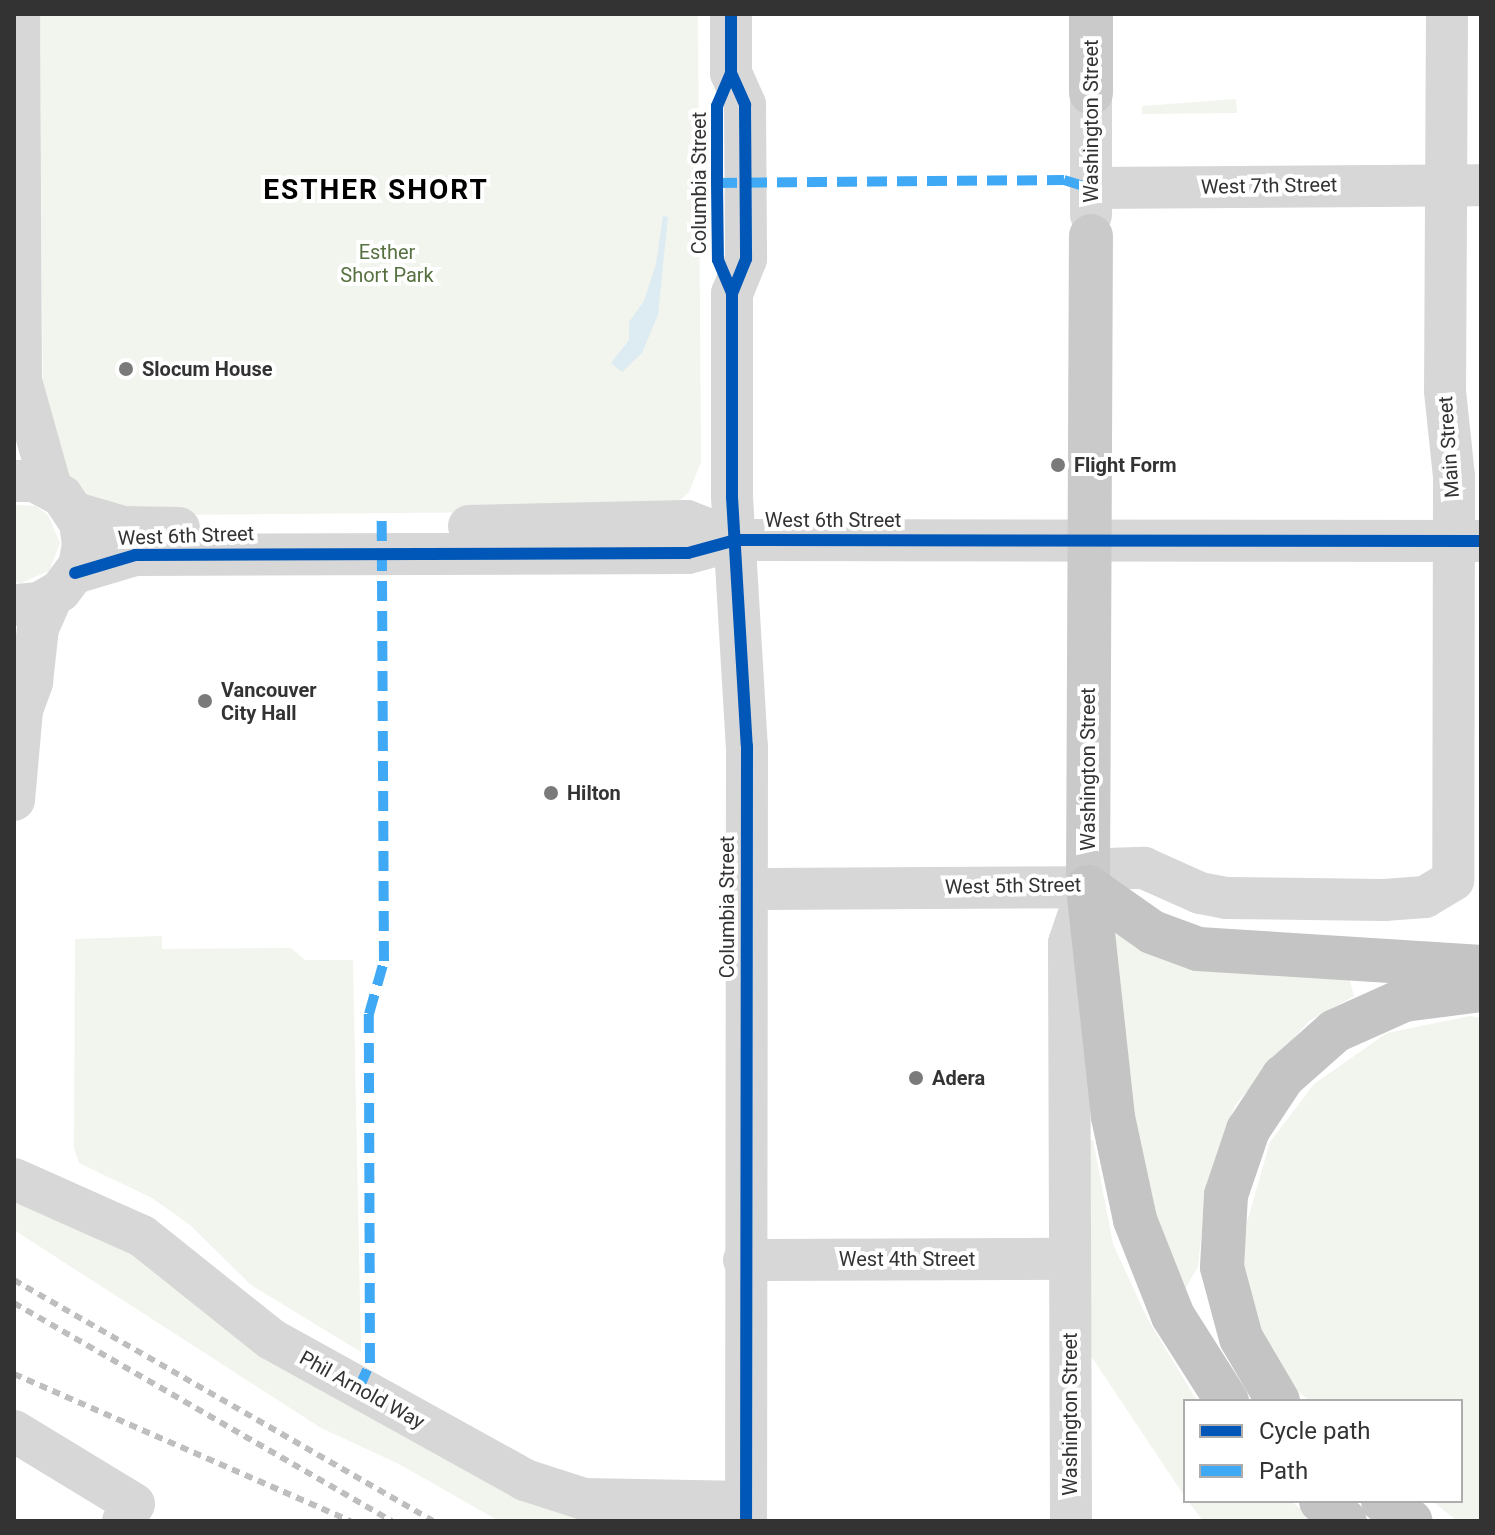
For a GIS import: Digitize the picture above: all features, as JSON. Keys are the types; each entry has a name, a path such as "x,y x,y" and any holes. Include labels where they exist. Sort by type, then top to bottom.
{"highway":[{"path":"1088,887 1152,932 1198,949 1481,967"},
{"path":"1088,887 1113,1117 1135,1220 1173,1316 1226,1399"},
{"path":"1277,1399 1241,1338 1222,1267 1226,1195 1248,1130 1289,1070 1344,1026 1404,1000 1481,990"},
{"path":"1323,1503 1345,1521"},
{"path":"1386,1503 1411,1521"}],"main road":[{"name":"Washington Street","path":"1091,14 1091,93"},
{"name":"Washington Street","path":"1088,887 1091,236"}],"street":[{"path":"14,800 18,699 32,682 38,628 47,592 83,544 47,494 17,388 19,14"},
{"name":"Columbia Street","path":"731,14 731,73 717,106 717,183 718,260 732,293 736,540 744,642 748,889 744,1260 746,1512"},
{"name":"Main Street","path":"1447,14 1464,185 1445,391 1454,476 1466,541 1467,880"},
{"name":"Washington Street","path":"1091,93 1091,236"},
{"name":"West 7th Street","path":"1091,188 1464,185"},
{"name":"West 6th Street","path":"47,494 107,525 147,528 687,521 736,540"},
{"name":"West 6th Street","path":"47,592 135,555 688,553 736,540 1466,541"},
{"name":"West 5th Street","path":"748,889 1088,887 1108,869 1144,868 1200,893 1226,898 1384,900 1425,897 1467,880"},
{"name":"Washington Street","path":"1071,1521 1069,943 1088,887"},
{"name":"Phil Arnold Way","path":"14,1179 142,1236 271,1339 525,1480 584,1499 746,1512"},
{"name":"West 4th Street","path":"744,1260 1069,1259"},
{"path":"14,1431 129,1513"}],"green space":[{"name":"Esther Short Park","path":"40,14 698,14 701,462 689,492 677,503 647,511 148,515 76,491 43,419"},
{"path":"1236,99 1237,113 1142,114 1142,106"},
{"path":"14,505 35,506 48,515 60,543 49,571 21,583 14,582"},
{"path":"1112,929 1193,969 1349,978 1354,996 1309,1021 1235,1105 1207,1183 1198,1266 1182,1295 1134,1168"},
{"path":"162,936 162,949 291,948 305,960 353,960 361,1352 251,1285 190,1225 152,1198 79,1163 74,1148 75,939"},
{"path":"1470,1016 1481,1018 1481,1521 1457,1521 1434,1503 1463,1503 1463,1399 1308,1399 1295,1389 1254,1323 1243,1264 1247,1222 1270,1142 1314,1084 1387,1033"},
{"path":"1093,1140 1113,1244 1147,1318 1196,1399 1183,1399 1183,1494 1091,1356 1082,1141"},
{"path":"14,1199 123,1242 519,1497 700,1521 499,1521 399,1464 321,1428 14,1230"},
{"path":"1190,1503 1293,1503 1315,1521 1203,1521"}],"shaded area":[{"path":"663,216 668,217 658,315 642,353 622,372 611,363 629,340 629,322 644,301 656,264"}],"railway":[{"path":"14,1280 433,1521"},
{"path":"14,1303 392,1521"},
{"path":"14,1374 350,1521"}],"marked path":[{"path":"717,183 1064,180 1091,188"},
{"path":"359,1388 370,1363 369,1014 384,961 382,513"}],"cycle path":[{"path":"731,14 731,73 745,105 746,259 732,293 732,497 747,746 746,1521"},
{"path":"731,73 717,106 717,183 718,260 732,293"},
{"path":"75,573 135,555 688,553 736,540 1481,541"}],"place":[{"name":"Slocum House","path":"126,369"},
{"name":"Flight Form","path":"1058,465"},
{"name":"Vancouver City Hall","path":"205,701"},
{"name":"Hilton","path":"551,793"},
{"name":"Adera","path":"916,1078"}],"district":[{"name":"ESTHER SHORT","path":"376,190"}]}
